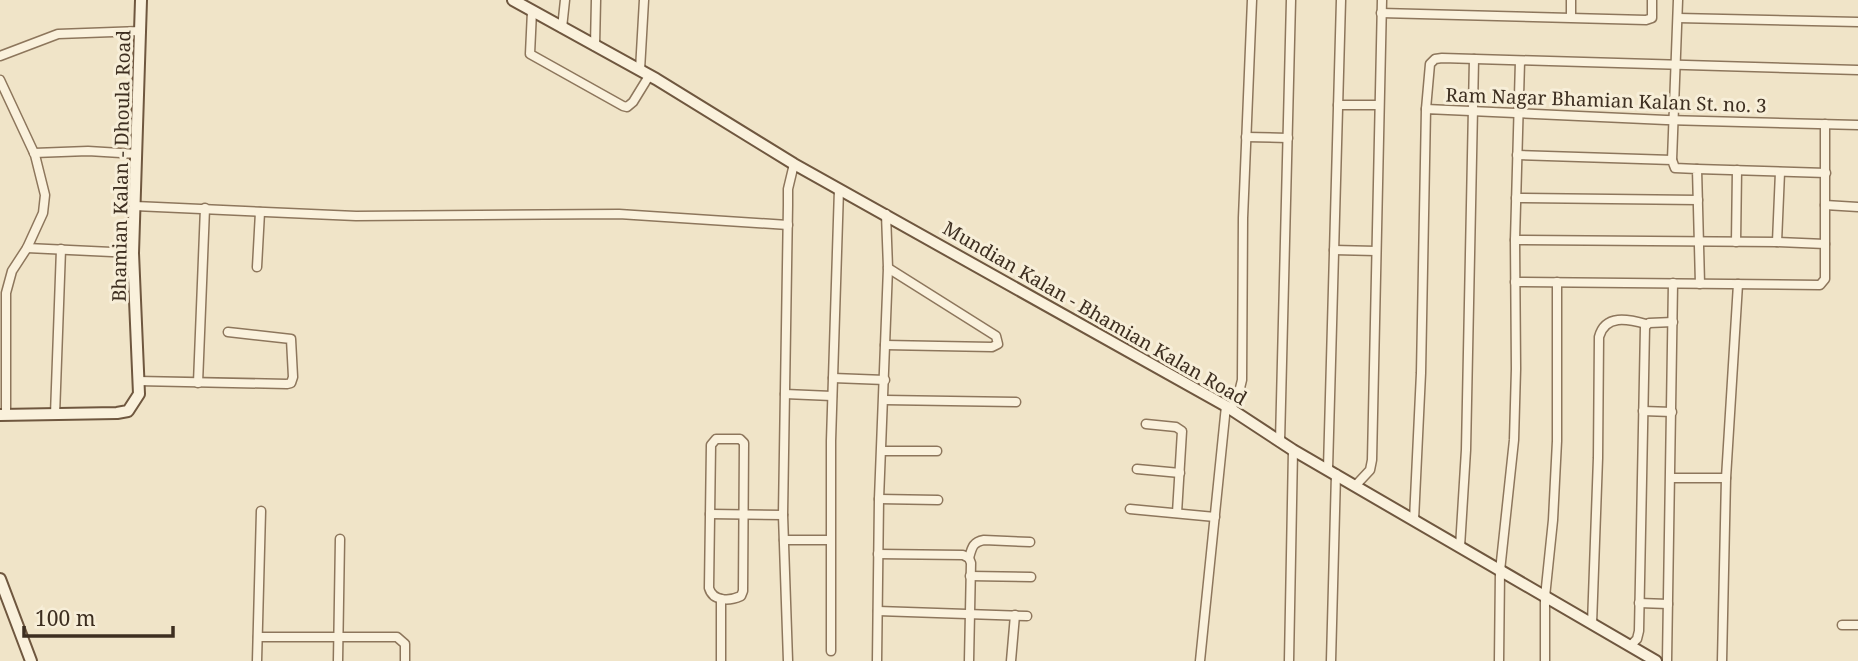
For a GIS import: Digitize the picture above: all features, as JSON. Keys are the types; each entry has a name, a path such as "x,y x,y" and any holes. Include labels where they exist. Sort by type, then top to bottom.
{"street":[{"name":"Bhamian Kalan - Dhoula Road","path":"3,415 128,411 139,394 133,253 141,0"},
{"path":"562,28 565,0"},
{"path":"595,46 596,0"},
{"path":"532,11 530,54 623,106 631,106 645,73 644,0"},
{"path":"1200,661 1228,408 1239,392 1242,380 1242,218 1252,0"},
{"path":"1280,442 1291,0"},
{"path":"1331,661 1334,250 1341,0"},
{"path":"1356,485 1370,470 1372,460 1382,0"},
{"path":"1571,0 1571,18"},
{"path":"1381,13 1649,19 1652,18 1652,0"},
{"path":"1678,0 1672,160 1675,168 1826,173"},
{"name":"Mundian Kalan - Bhamian Kalan Road","path":"519,2 645,73 794,164 1228,408 1293,450 1656,661"},
{"path":"1678,18 1858,22"},
{"path":"0,56 58,34 141,31"},
{"path":"1426,109 1430,64 1435,59 1442,58 1858,70"},
{"path":"1460,547 1466,450 1474,59"},
{"path":"1499,661 1500,571 1514,440 1515,240 1520,61"},
{"path":"0,80 34,153 45,195 43,212 27,248 12,271 6,293 3,415"},
{"path":"1339,105 1378,106"},
{"name":"Ram Nagar Bhamian Kalan St. no. 3","path":"1414,520 1421,373 1426,109 1858,125"},
{"path":"1515,282 1820,285 1825,279 1825,124"},
{"path":"1246,137 1288,138"},
{"path":"34,153 88,151 137,154"},
{"path":"1517,155 1672,160"},
{"path":"788,661 783,516 788,189 794,164"},
{"path":"1697,169 1700,284"},
{"path":"1736,242 1737,170"},
{"path":"1777,242 1780,172"},
{"path":"831,651 832,396 839,189"},
{"path":"1516,198 1698,200"},
{"path":"1825,205 1858,207"},
{"path":"135,206 356,216 618,214 788,225"},
{"path":"198,383 205,208"},
{"path":"257,267 260,212"},
{"path":"877,661 879,499 888,268 886,214"},
{"path":"1515,240 1825,244"},
{"path":"27,248 133,253"},
{"path":"55,415 61,249"},
{"path":"1334,250 1376,251"},
{"path":"885,345 992,347 996,346 999,340 996,335 888,268"},
{"path":"1545,661 1545,597 1557,441 1557,282"},
{"path":"1667,661 1673,283"},
{"path":"1722,661 1726,478 1738,285"},
{"path":"1592,624 1599,337 1601,330 1608,323 1617,320 1626,319 1646,324 1673,322"},
{"path":"1630,646 1637,639 1639,603 1646,324"},
{"path":"138,381 291,383 291,339 228,332"},
{"path":"833,378 885,380"},
{"path":"785,394 832,396"},
{"path":"884,400 1016,402"},
{"path":"1643,411 1672,412"},
{"path":"1146,424 1176,427 1182,432 1177,513"},
{"path":"716,439 740,439 744,443 741,596 721,599 711,594 710,514 711,445 716,439"},
{"path":"1289,661 1293,450"},
{"path":"882,451 937,452"},
{"path":"1137,469 1180,473"},
{"path":"1671,478 1726,478"},
{"path":"879,499 938,500"},
{"path":"1130,509 1215,517"},
{"path":"257,661 261,511"},
{"path":"710,514 783,516"},
{"path":"338,661 340,539"},
{"path":"784,540 830,540"},
{"path":"969,661 969,558 972,546 977,541 984,540 1030,542"},
{"path":"878,554 963,555 969,558"},
{"path":"970,576 1031,577"},
{"path":"0,579 31,661"},
{"path":"720,661 721,599"},
{"path":"1639,603 1668,604"},
{"path":"878,611 1027,616"},
{"path":"1011,661 1015,615"},
{"path":"1842,625 1858,625"},
{"path":"258,637 397,636 405,644 405,661"}]}
